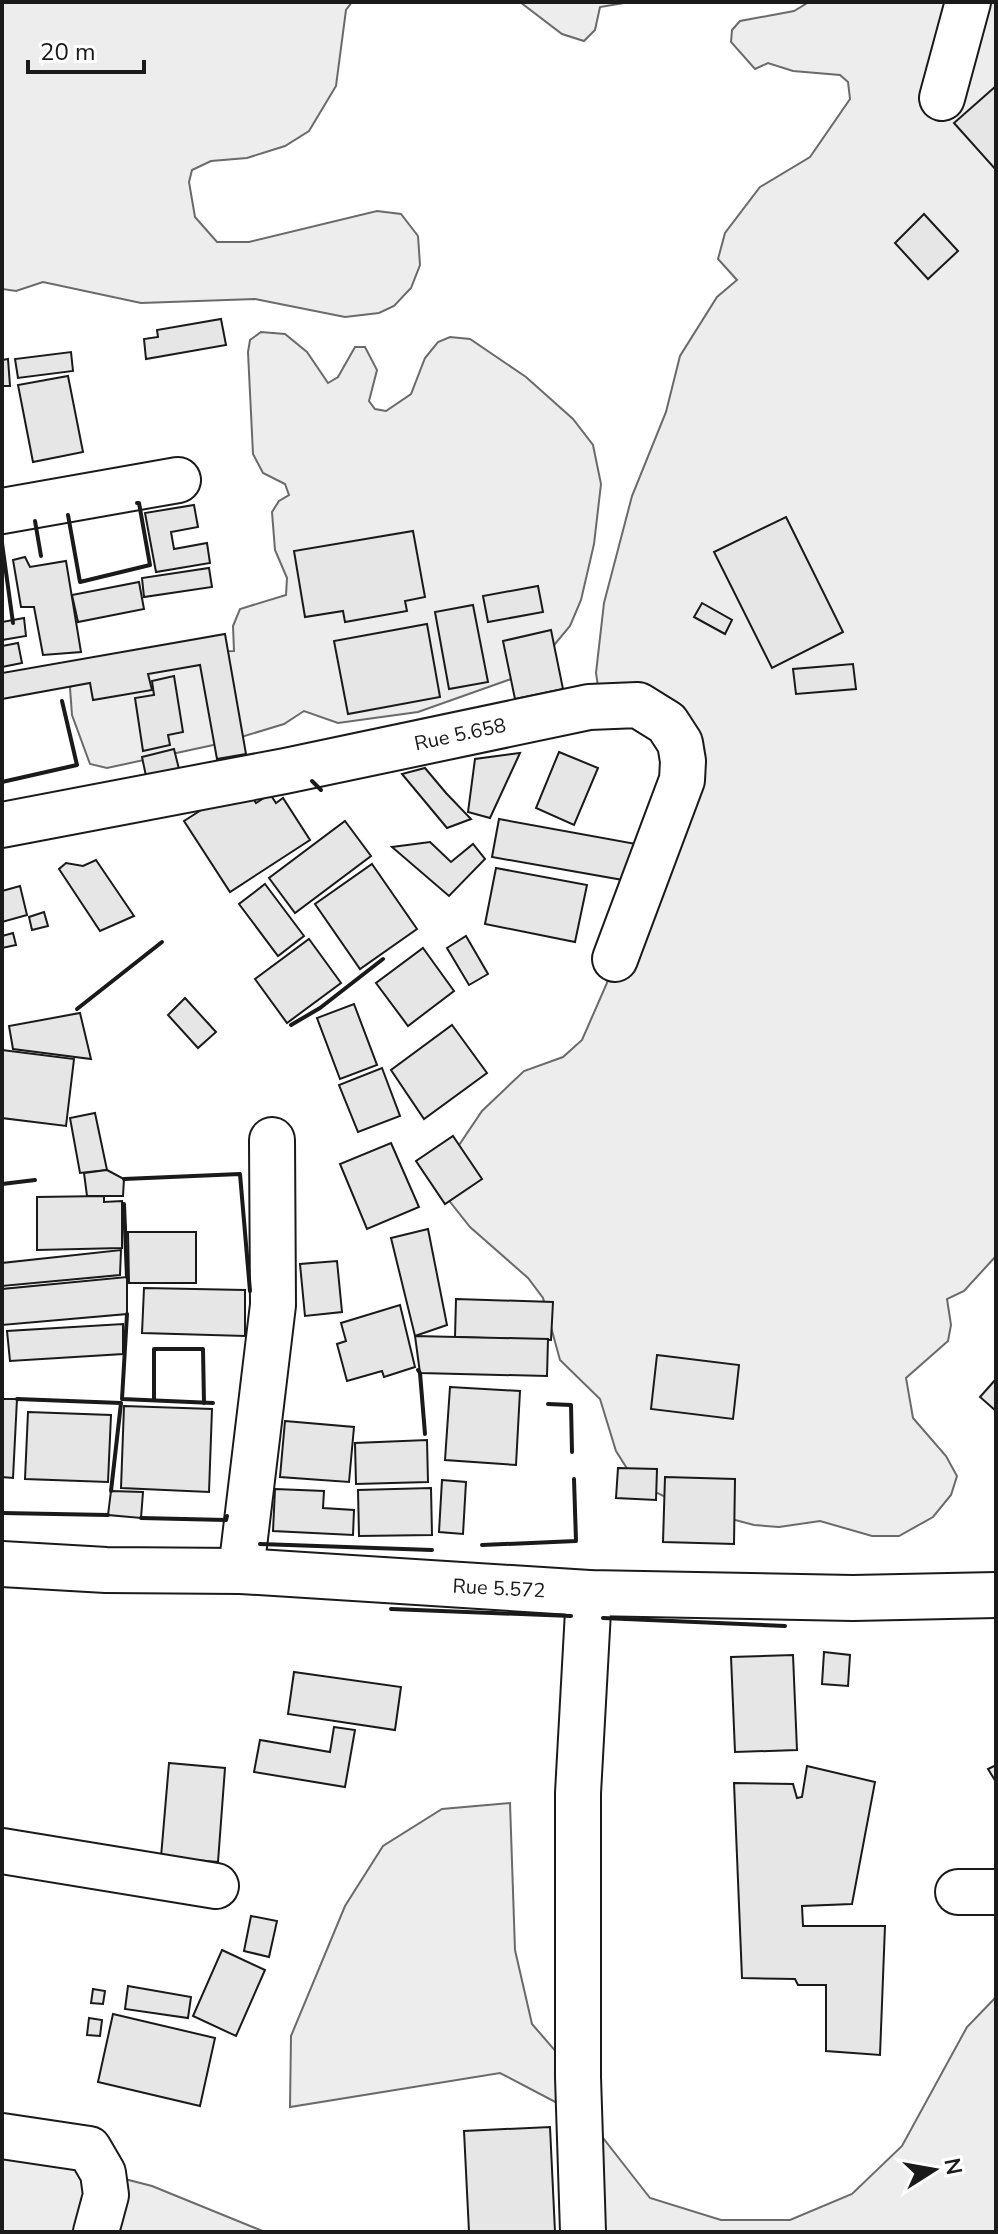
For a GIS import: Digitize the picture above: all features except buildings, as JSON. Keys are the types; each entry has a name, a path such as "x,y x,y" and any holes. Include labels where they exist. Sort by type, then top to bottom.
{"street":[{"path":"942,98 968,2"},
{"path":"2,511 178,480"},
{"name":"Rue 5.658","path":"2,825 285,771 589,707 638,705 667,723 680,743 682,780 615,959"},
{"path":"241,1571 273,1305 272,1140"},
{"name":"Rue 5.572","path":"2,1564 106,1570 241,1571 589,1593 853,1598 996,1595"},
{"path":"583,2232 578,2077 578,1793 589,1593"},
{"path":"2,1851 216,1886"},
{"path":"2,2136 89,2149 103,2173 106,2195 96,2232"}],"shaded area":[{"path":"2,2 352,2 346,10 336,86 309,131 285,146 247,158 211,161 192,170 189,182 195,217 217,242 249,242 377,211 401,214 418,236 420,265 411,288 394,306 379,313 345,317 255,299 141,303 43,282 16,291 2,289"},
{"path":"520,2 630,2 600,7 595,30 584,41 562,34"},
{"path":"809,2 996,2 996,1256 964,1291 947,1299 951,1325 948,1341 906,1378 913,1418 946,1456 957,1476 951,1495 933,1517 899,1536 872,1536 820,1521 779,1527 754,1525 686,1507 651,1490 628,1470 616,1451 600,1399 560,1360 543,1298 528,1278 470,1227 447,1198 449,1160 482,1111 524,1071 563,1057 582,1040 624,944 680,765 599,693 596,673 604,603 632,496 666,412 680,356 717,297 737,280 718,259 725,233 760,187 810,157 850,99 848,82 840,75 793,71 768,63 755,69 731,42 732,30 740,21 794,11"},
{"path":"261,332 285,334 307,352 328,383 338,377 355,347 365,347 377,370 369,401 375,409 386,411 411,394 425,358 438,342 450,337 470,339 526,377 573,419 593,445 601,484 594,544 581,600 570,626 545,656 511,679 418,712 338,723 304,711 284,724 218,744 107,768 90,764 72,715 70,688 77,678 168,652 234,651 233,626 240,609 286,595 287,578 275,550 272,512 279,501 289,495 285,484 263,473 253,454 248,352 250,340"},
{"path":"510,1803 515,1950 532,2024 578,2077 600,2134 650,2198 721,2220 790,2220 852,2194 902,2146 967,2027 996,1997 996,2232 590,2232 563,2106 500,2073 290,2107 291,2036 345,1906 383,1846 442,1809"},
{"path":"2,2140 12,2150 152,2186 265,2232 2,2232"}],"wall":[{"path":"68,515 80,582 150,565 137,503"},
{"path":"35,521 41,556"},
{"path":"2,543 13,623"},
{"path":"2,782 77,765 62,701"},
{"path":"312,781 321,790"},
{"path":"77,1009 162,942"},
{"path":"291,1025 320,1008 383,959"},
{"path":"124,1179 240,1174 250,1291"},
{"path":"2,1184 35,1180"},
{"path":"124,1204 127,1277"},
{"path":"127,1314 122,1399 213,1403"},
{"path":"154,1400 154,1349 203,1349 204,1403"},
{"path":"418,1370 425,1434"},
{"path":"17,1399 121,1403 111,1491"},
{"path":"548,1404 571,1405 572,1452"},
{"path":"482,1545 576,1541 574,1479"},
{"path":"2,1513 108,1515"},
{"path":"141,1518 226,1520 227,1516"},
{"path":"260,1544 432,1550"},
{"path":"391,1609 571,1616"},
{"path":"603,1618 785,1626"}]}
